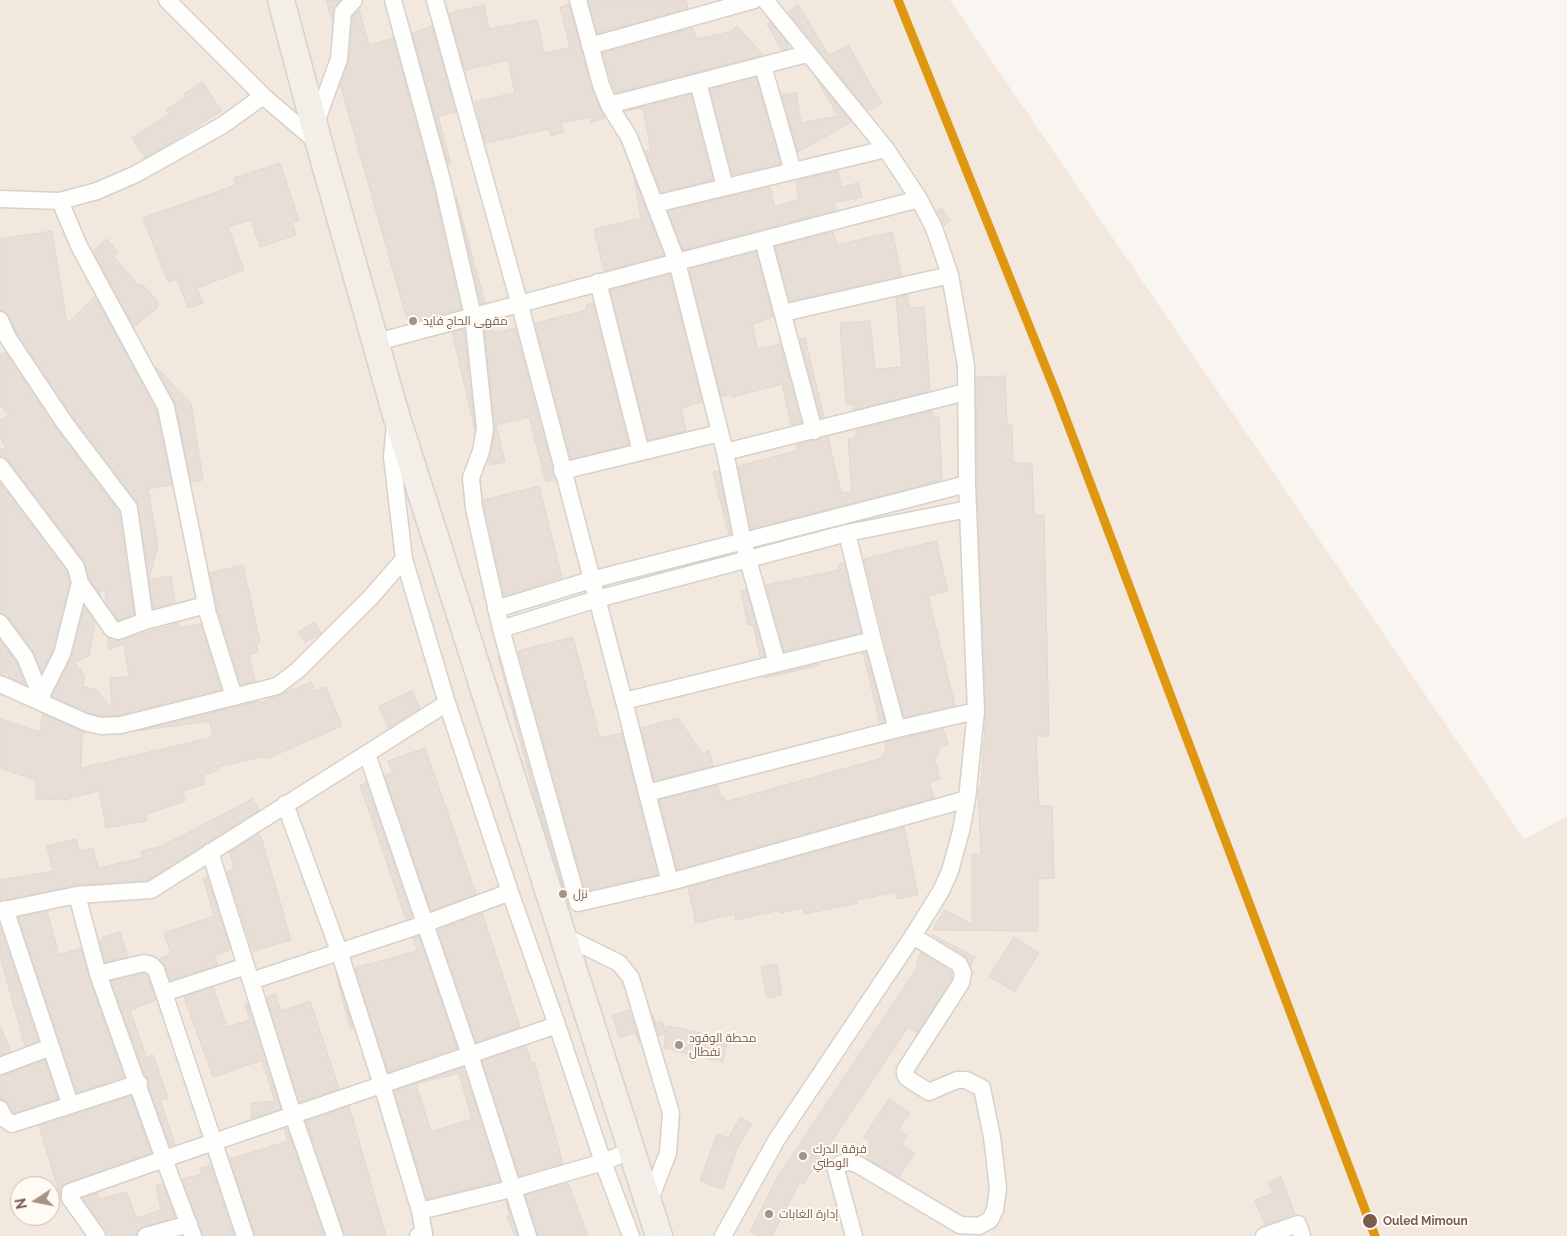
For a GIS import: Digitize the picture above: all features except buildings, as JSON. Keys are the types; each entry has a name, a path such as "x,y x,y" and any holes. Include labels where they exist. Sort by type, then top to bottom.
{"main road":[{"path":"281,0 396,415 565,905 564,936 659,1236"}],"street":[{"path":"167,0 262,96 317,135 339,59 343,12 354,0"},
{"path":"393,0 442,180 473,316 485,429 481,452 471,478 472,498 565,905 670,882 967,799"},
{"path":"435,0 519,302 670,882"},
{"path":"578,0 590,46 610,105 629,137 677,262 725,452 747,559 777,663"},
{"path":"590,46 754,0"},
{"path":"723,1236 752,1180 788,1122 914,936 941,891 950,871 967,799 976,711 968,509 966,366 950,275 934,228 920,198 886,149 765,0"},
{"path":"610,105 807,54"},
{"path":"763,66 793,171"},
{"path":"698,82 725,187"},
{"path":"0,199 60,201 97,191 136,174 223,125 262,96"},
{"path":"655,204 886,149"},
{"path":"377,342 519,302 920,198"},
{"path":"60,201 78,246 166,407 206,604 234,697"},
{"path":"763,240 814,431"},
{"path":"783,313 950,275"},
{"path":"598,282 641,452"},
{"path":"0,320 8,338 64,422 129,508 145,620"},
{"path":"725,452 966,392"},
{"path":"396,415 392,457 404,560 447,703 510,892 603,1162 631,1236"},
{"path":"562,471 720,433"},
{"path":"0,466 76,567 80,583 112,630 121,631 145,620 206,604"},
{"path":"496,609 592,580 968,484"},
{"path":"501,629 597,599 847,533 968,509"},
{"path":"847,533 897,729"},
{"path":"0,684 101,726 121,725 277,686 298,670 371,597 404,560"},
{"path":"42,700 62,654 80,583"},
{"path":"0,623 25,657 42,700"},
{"path":"624,700 873,640"},
{"path":"70,1104 3,910 77,895 151,890 447,703"},
{"path":"647,793 897,729 976,711"},
{"path":"366,754 470,1055 512,1189 522,1234"},
{"path":"285,804 339,951 382,1085 420,1211 423,1235"},
{"path":"210,852 293,1115 336,1236"},
{"path":"164,993 339,951 424,924 510,892"},
{"path":"77,895 98,974 191,1230 146,1236"},
{"path":"564,936 619,963 631,978 670,1113 668,1153 649,1202"},
{"path":"854,1236 836,1170 840,1164 849,1162 857,1164 960,1225 979,1226 990,1220 995,1210 998,1188 992,1137 982,1088 966,1080 957,1080 930,1092 906,1078 905,1070 961,983 963,973 959,964 914,936"},
{"path":"98,974 144,962 156,970 215,1140 245,1236"},
{"path":"98,1236 70,1198 70,1192 215,1140 557,1025"},
{"path":"0,1066 51,1048"},
{"path":"0,1109 5,1119 12,1124 139,1083"},
{"path":"420,1211 512,1189 603,1162 633,1150"},
{"path":"1264,1236 1298,1224 1302,1236"}],"shaded area":[{"path":"0,0 950,0 1524,839 1567,817 1567,1236 0,1236"}],"transit line":[{"path":"898,0 1058,398 1375,1236"}],"place":[{"name":"مقهى الحاج فايد","path":"413,321"},
{"name":"نزل","path":"563,894"},
{"name":"محطة الوقود نفطال","path":"679,1045"},
{"name":"فرقة الدرك الوطني","path":"803,1156"},
{"name":"إدارة الغابات","path":"769,1214"},
{"name":"Ouled Mimoun","path":"1370,1221"}]}
